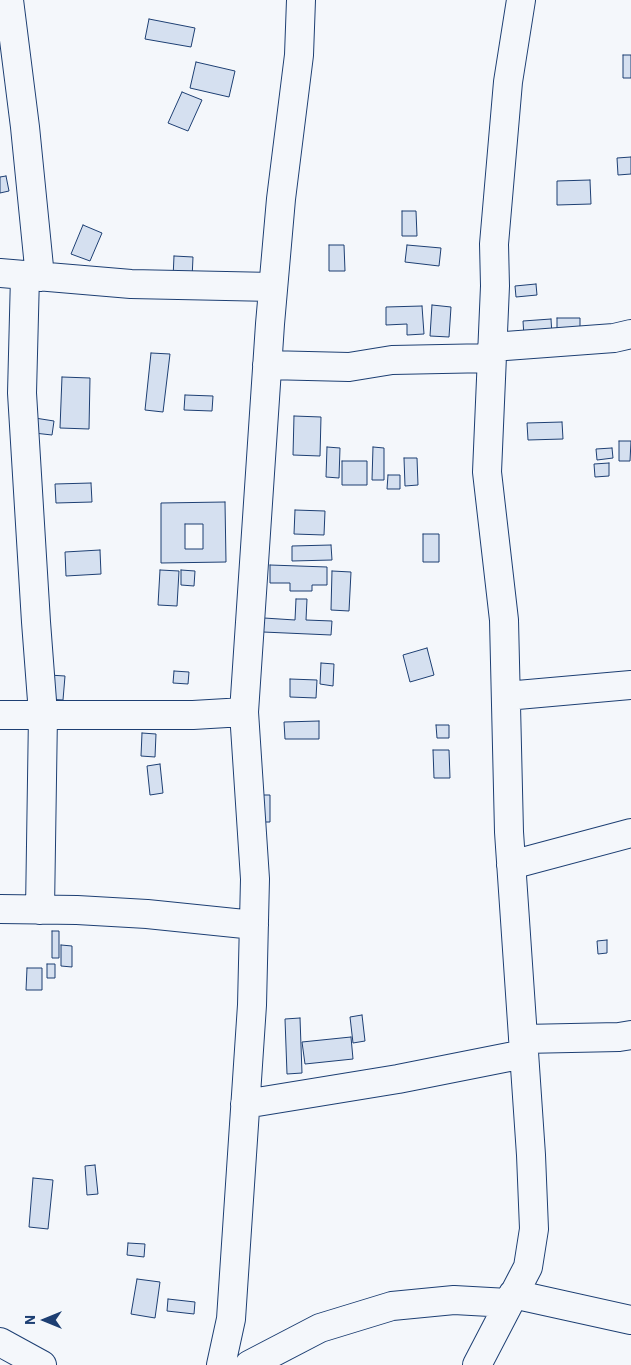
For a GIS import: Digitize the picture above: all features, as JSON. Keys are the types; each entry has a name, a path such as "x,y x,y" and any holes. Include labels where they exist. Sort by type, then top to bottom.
{"street":[{"path":"9,0 24,127 21,275 22,393 43,714 40,910"},
{"path":"221,1365 231,1319 252,1005 254,879 244,712 273,287 281,199 299,55 301,0"},
{"path":"477,1365 528,1266 534,1229 524,1046 511,864 504,620 486,472 495,286 494,244 508,82 521,0"},
{"path":"21,275 131,284 273,287"},
{"path":"267,365 350,366 401,359 492,352 614,338 631,334"},
{"path":"506,696 631,685"},
{"path":"0,715 193,715 244,712"},
{"path":"511,864 631,833"},
{"path":"0,910 148,914 254,925"},
{"path":"245,1104 398,1079 524,1046 631,1035"},
{"path":"249,1365 320,1328 392,1306 454,1300 510,1298 631,1320"},
{"path":"0,1342 42,1365"}],"building":[{"path":"149,19 195,28 191,47 145,39"},
{"path":"623,55 631,55 631,78 623,78"},
{"path":"196,62 235,71 229,97 190,88"},
{"path":"182,92 202,100 188,131 168,123"},
{"path":"631,157 631,174 618,175 617,158"},
{"path":"6,176 9,191 0,193 0,177"},
{"path":"590,180 591,204 557,205 557,181"},
{"path":"402,211 416,211 417,236 402,236"},
{"path":"83,225 102,233 90,261 71,254"},
{"path":"329,245 344,245 345,271 329,271"},
{"path":"407,245 441,248 439,266 405,262"},
{"path":"174,256 193,257 192,279 173,278"},
{"path":"536,284 537,295 516,297 515,286"},
{"path":"432,305 451,307 449,337 430,336"},
{"path":"422,306 424,334 407,335 407,324 386,325 386,307"},
{"path":"557,318 580,318 580,333 557,333"},
{"path":"551,319 552,335 524,337 523,321"},
{"path":"151,353 170,354 163,412 145,410"},
{"path":"62,377 90,378 89,429 60,428"},
{"path":"185,395 213,396 212,411 184,410"},
{"path":"294,416 321,417 320,456 293,455"},
{"path":"35,418 54,421 52,435 34,433"},
{"path":"562,422 563,439 528,440 527,423"},
{"path":"619,441 631,441 630,461 619,461"},
{"path":"327,447 340,448 339,478 326,477"},
{"path":"373,447 384,448 384,480 372,480"},
{"path":"612,448 613,458 597,460 596,449"},
{"path":"404,458 417,458 418,485 405,486"},
{"path":"342,461 367,461 367,485 342,485"},
{"path":"609,463 609,476 595,477 594,464"},
{"path":"388,475 400,475 400,489 387,489"},
{"path":"91,483 92,502 56,503 55,484"},
{"path":"225,502 226,562 161,563 161,503","holes":["185,524 203,524 203,549 185,549"]},
{"path":"295,510 325,511 324,535 294,534"},
{"path":"423,534 439,534 439,562 423,562"},
{"path":"331,545 332,560 292,561 292,546"},
{"path":"100,550 101,574 66,576 65,552"},
{"path":"270,565 327,567 327,585 312,585 312,591 290,591 290,583 270,583"},
{"path":"160,570 179,571 177,606 158,605"},
{"path":"181,570 195,571 194,586 181,585"},
{"path":"332,571 351,572 349,611 331,610"},
{"path":"296,599 307,599 306,620 332,621 331,635 263,632 264,618 295,620"},
{"path":"427,648 434,675 410,682 403,655"},
{"path":"321,663 334,664 333,686 320,684"},
{"path":"174,671 189,672 188,684 173,683"},
{"path":"49,675 65,676 63,700 47,699"},
{"path":"290,679 317,680 316,698 290,697"},
{"path":"319,721 319,739 285,739 284,722"},
{"path":"436,725 449,725 449,738 437,738"},
{"path":"142,733 156,734 155,757 141,756"},
{"path":"433,750 449,750 450,778 434,778"},
{"path":"160,764 163,793 150,795 147,766"},
{"path":"254,795 270,795 270,822 254,822"},
{"path":"52,931 59,931 59,958 52,958"},
{"path":"607,940 607,953 598,954 597,941"},
{"path":"61,945 72,946 72,967 61,966"},
{"path":"47,964 55,964 55,978 47,978"},
{"path":"27,968 42,968 42,990 26,990"},
{"path":"362,1015 365,1041 353,1043 350,1017"},
{"path":"300,1018 302,1073 287,1074 285,1019"},
{"path":"351,1037 353,1059 305,1064 302,1042"},
{"path":"95,1165 98,1194 87,1195 85,1166"},
{"path":"33,1178 53,1180 48,1229 29,1227"},
{"path":"128,1243 145,1244 144,1257 127,1255"},
{"path":"137,1279 160,1282 155,1318 131,1314"},
{"path":"168,1299 195,1302 194,1314 167,1311"}]}
